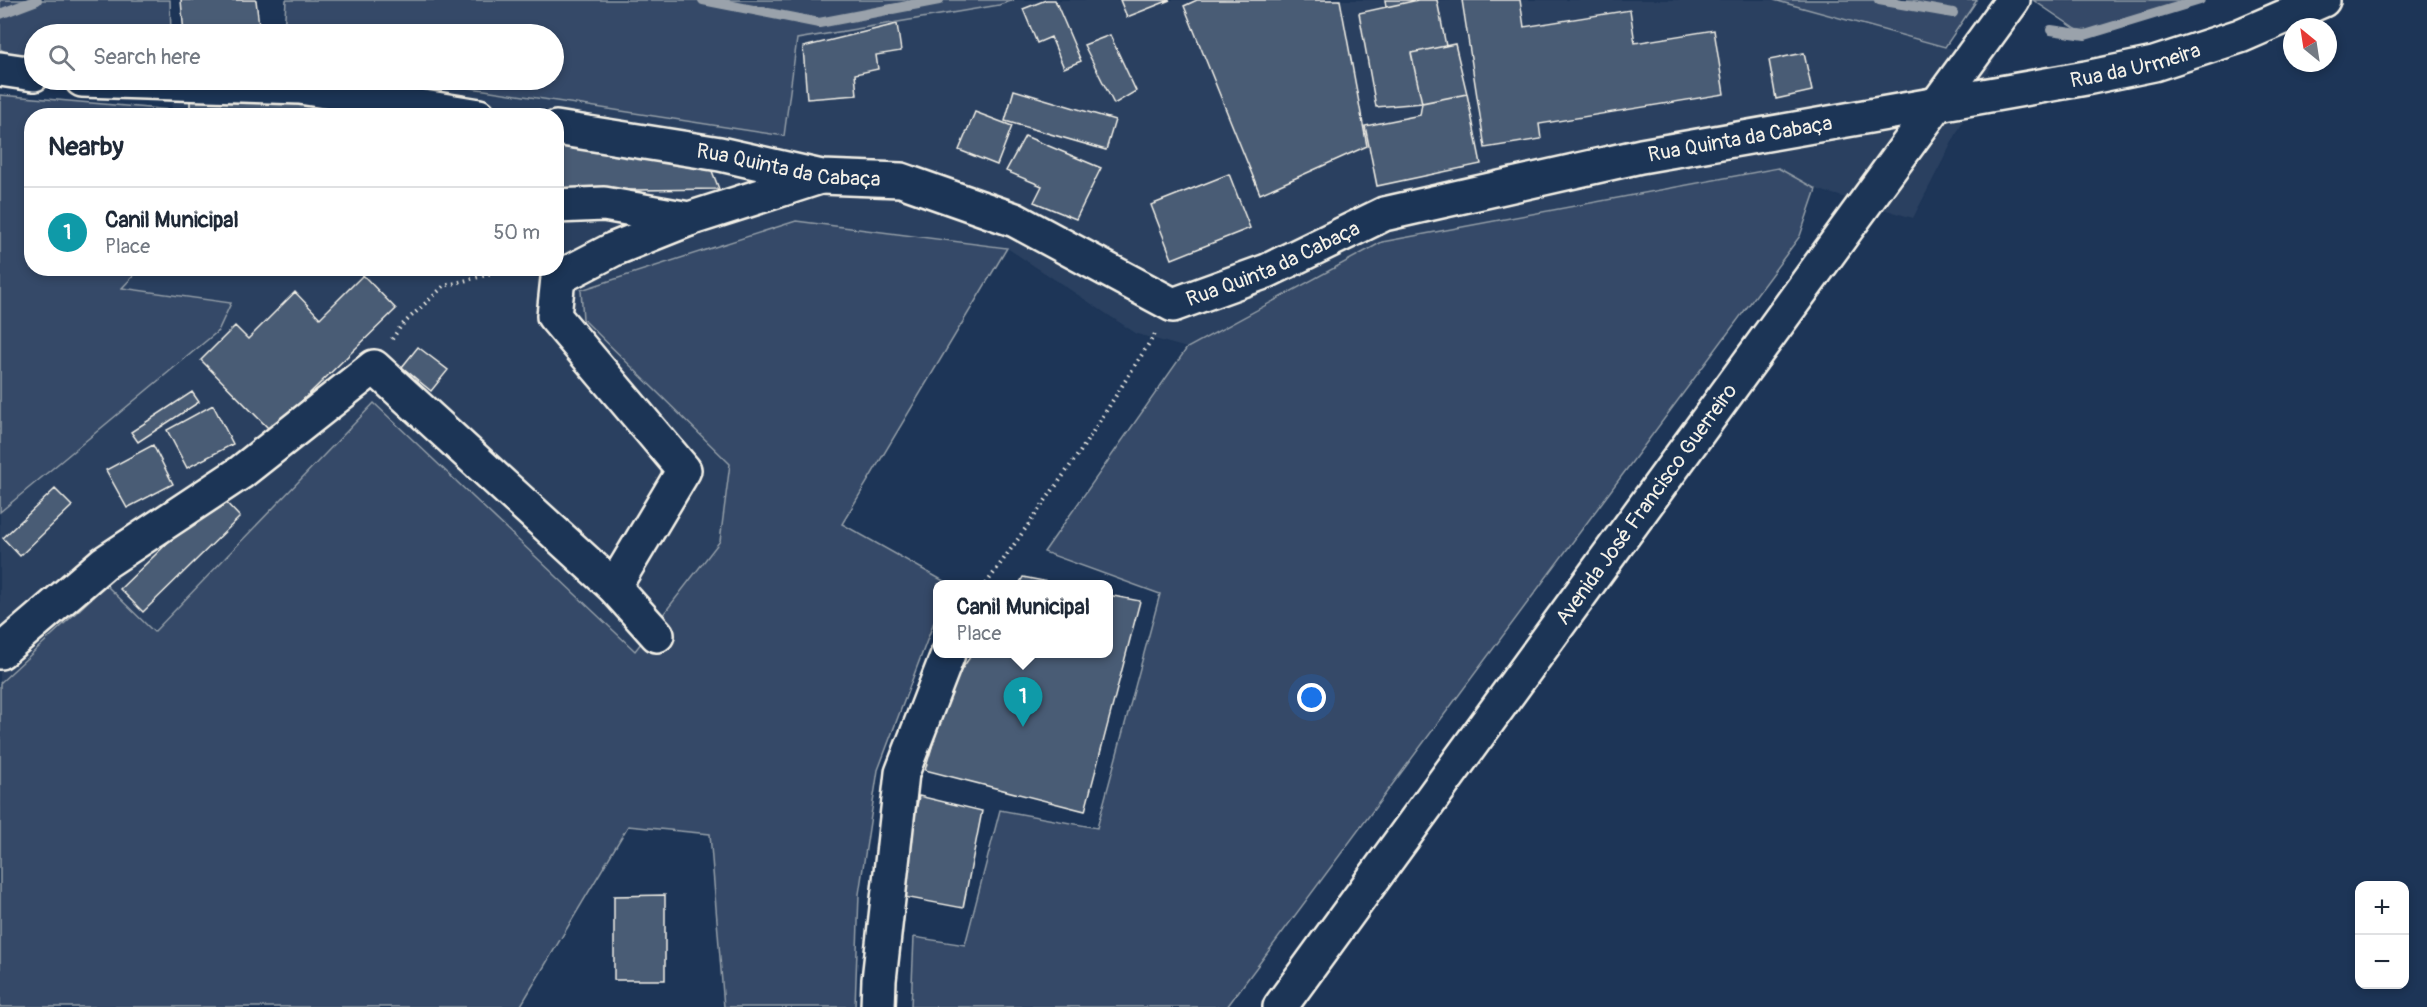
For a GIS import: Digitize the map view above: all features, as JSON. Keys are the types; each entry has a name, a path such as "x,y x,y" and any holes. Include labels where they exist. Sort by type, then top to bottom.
{"street":[{"name":"Avenida José Francisco Guerreiro","path":"1280,1007 2013,0"},
{"name":"Rua da Urmeira","path":"1937,104 2154,64 2240,36 2323,0"},
{"path":"0,69 24,73"},
{"path":"319,90 430,108"},
{"name":"Rua Quinta da Cabaça","path":"564,129 720,154 822,177 901,180 1015,220 1173,305 1267,271 1384,214 1641,156 1937,104"},
{"path":"564,275 614,249 689,219 822,177"},
{"path":"564,206 604,204 689,219"},
{"path":"562,276 558,278 554,316 684,470 614,587"},
{"path":"0,652 104,563 240,473 374,367 614,587 657,635"},
{"path":"878,1007 902,773 946,658"}],"path":[{"path":"374,367 401,326 444,286 483,276"},
{"path":"990,580 1080,453 1173,305"}],"shaded area":[{"path":"0,0 170,0 171,24 24,24 24,58 14,57 0,49"},
{"path":"286,0 1014,0 999,5 797,39 784,136 484,90 564,90 564,24 285,24"},
{"path":"1014,0 1774,0 1945,47 1996,57 1913,218 1816,189 1778,168 1382,242 1187,348 1137,334 1007,248 795,221 581,290 583,319 730,464 720,541 635,651 374,403 154,632 106,585 0,683 0,512 218,332 230,303 121,288 133,276 564,276 564,108 172,108 171,90 484,90 784,136 797,39 999,5"},
{"path":"1774,0 1977,0 1945,47"},
{"path":"2033,0 2200,0 2085,35"},
{"path":"0,95 148,108 24,108 24,276 133,276 122,288 231,303 218,331 0,512"},
{"path":"1778,168 1816,189 1800,236 1227,1007 911,1007 914,937 965,945 1000,810 1097,828 1160,594 1044,552 1187,348 1382,242"},
{"path":"796,221 1007,248 842,524 942,580 933,580 933,625 878,770 859,894 855,1007 724,1007 710,834 628,826 520,1007 0,1007 0,683 106,585 154,632 374,403 635,651 720,541 730,464 583,319 581,290"}],"building":[{"path":"181,0 256,0 259,24 183,24"},
{"path":"1046,0 1055,0 1081,61 1064,68 1051,37 1037,43 1023,9"},
{"path":"1120,0 1170,0 1127,17"},
{"path":"1197,0 1340,0 1367,146 1260,194 1184,6"},
{"path":"1385,0 1418,0 1386,7"},
{"path":"1418,0 1437,0 1446,46 1411,53 1422,103 1376,107 1359,13"},
{"path":"1462,0 1520,0 1524,27 1630,10 1635,43 1714,30 1724,94 1539,124 1541,139 1485,148"},
{"path":"897,24 901,51 876,55 878,69 855,74 857,95 807,99 803,47"},
{"path":"1110,35 1136,91 1114,104 1084,45"},
{"path":"1455,44 1467,94 1422,103 1411,53"},
{"path":"1804,53 1812,91 1776,99 1769,60"},
{"path":"1014,90 1115,120 1106,150 1005,121"},
{"path":"1467,94 1481,164 1377,186 1365,126 1420,115 1422,103"},
{"path":"190,98 325,100 325,108 190,108"},
{"path":"325,100 372,108 325,108"},
{"path":"975,112 1012,126 997,165 959,150"},
{"path":"1025,136 1101,168 1076,219 1034,202 1042,186 1006,171"},
{"path":"564,140 710,166 719,189 564,191"},
{"path":"1229,174 1250,228 1172,259 1151,205"},
{"path":"362,276 396,309 271,431 201,360 235,326 248,339 295,292 320,318"},
{"path":"418,347 448,370 431,391 402,367"},
{"path":"192,392 199,402 138,442 131,432"},
{"path":"213,405 233,444 187,468 167,430"},
{"path":"153,445 173,484 127,508 106,470"},
{"path":"55,489 72,506 20,556 3,538"},
{"path":"218,494 240,517 143,612 120,589"},
{"path":"1023,577 1038,580 1021,580"},
{"path":"1113,596 1140,601 1085,811 925,770 951,685 969,658 1113,658"},
{"path":"919,796 982,811 963,908 899,896"},
{"path":"665,895 665,980 614,980 614,896"}],"waterway":[{"path":"0,14 37,0"},
{"path":"703,0 819,23 939,0"},
{"path":"1879,0 1953,13"},
{"path":"2051,30 2085,35 2200,0"}],"place":[{"name":"Canil Municipal","path":"1023,727"}]}
